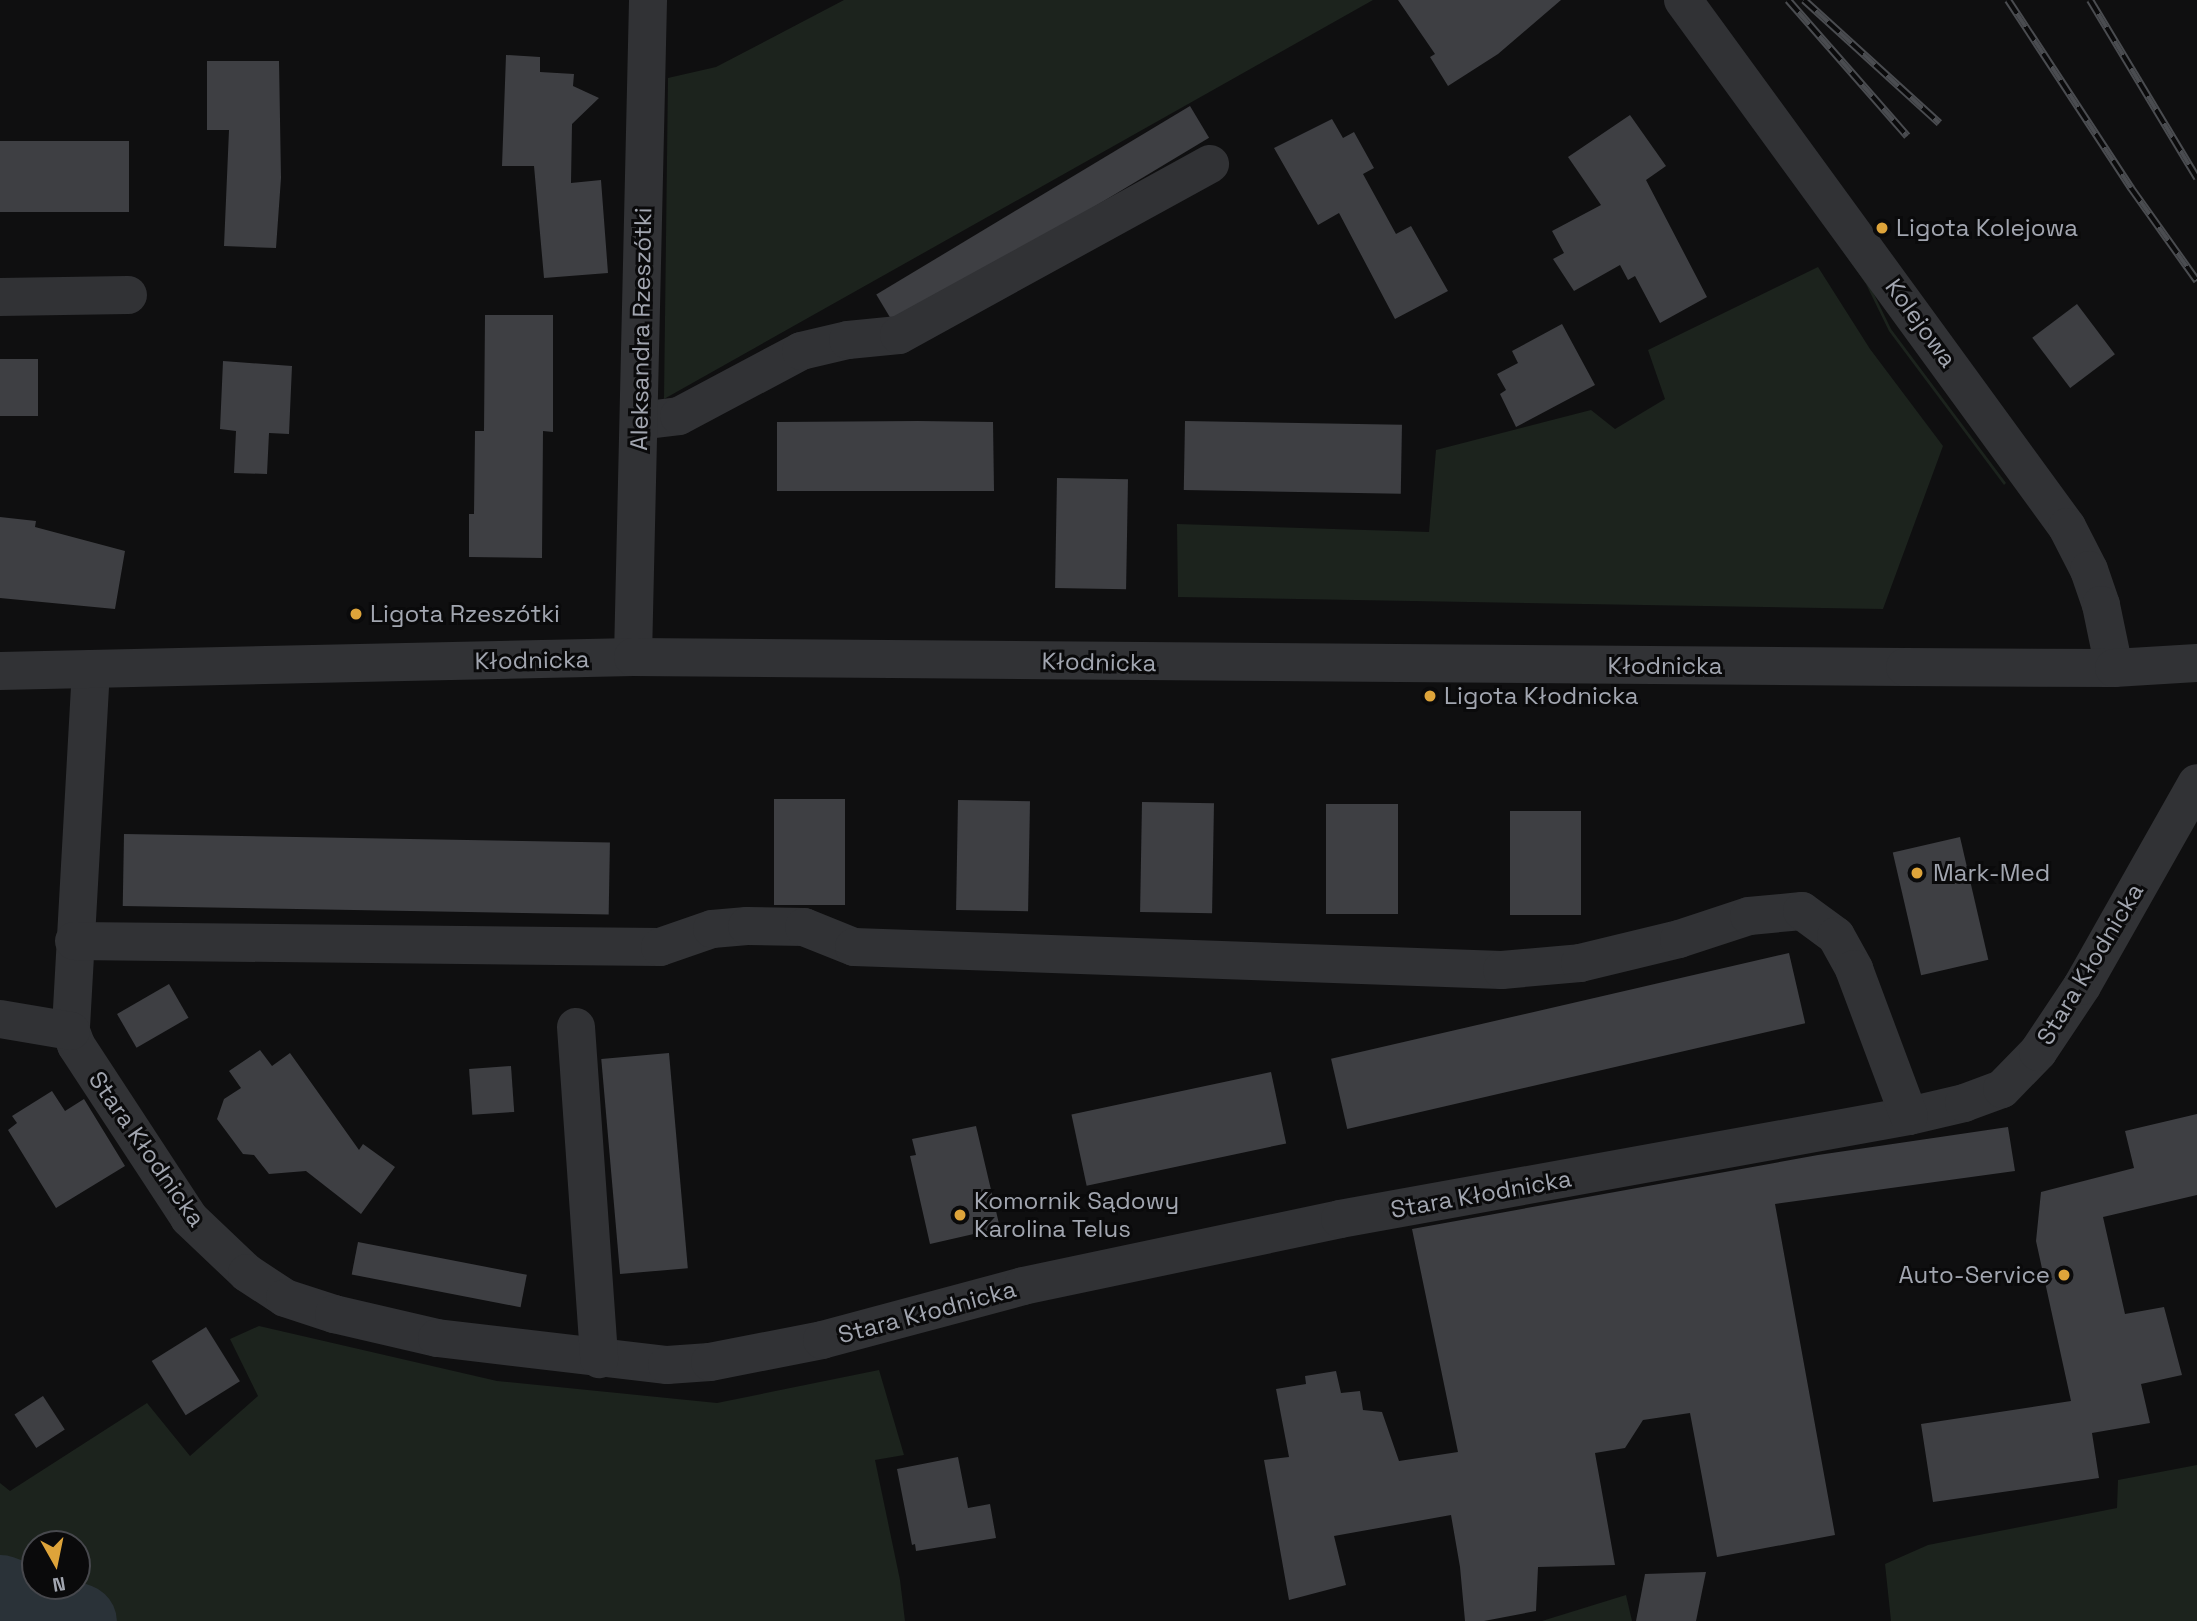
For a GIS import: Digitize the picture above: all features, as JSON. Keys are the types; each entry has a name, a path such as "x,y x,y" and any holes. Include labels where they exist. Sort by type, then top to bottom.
{"street":[{"name":"Aleksandra Rzeszótki","path":"633,657 648,0"},
{"name":"Kolejowa","path":"1683,0 2067,527 2089,570 2101,605 2114,668"},
{"path":"639,421 679,416 801,351 848,340 899,335 1210,164"},
{"path":"0,297 128,295"},
{"name":"Kłodnicka","path":"0,671 633,657 2114,668 2197,663"},
{"name":"Stara Kłodnicka","path":"91,669 71,1031 76,1045 189,1219 247,1273 285,1298 437,1338 667,1366 710,1362 822,1340 1023,1286 1340,1219 1909,1116 1964,1103 2002,1089 2038,1052 2082,986 2197,783"},
{"path":"74,941 660,947 712,929 747,926 804,927 854,947 1502,970 1580,963 1679,939 1749,916 1802,911 1836,936 1854,969 1909,1116"},
{"path":"0,1019 71,1031"},
{"path":"576,1027 599,1359"}],"shaded area":[{"path":"844,0 1373,0 664,399 668,78 716,67"},
{"path":"1842,250 1869,284 1891,329 2006,483 2004,485 1889,331 1866,284"},
{"path":"1818,267 1870,349 1943,446 1883,609 1178,597 1177,524 1429,532 1436,450 1591,410 1615,429 1665,399 1648,350"},
{"path":"259,1326 497,1381 717,1403 879,1370 904,1455 875,1460 900,1580 905,1621 0,1621 0,1483 10,1491 147,1403 190,1456 258,1396 230,1339"},
{"path":"2197,1465 2197,1621 1891,1621 1885,1564 1928,1545 2117,1508 2118,1480"},
{"path":"1626,1595 1632,1621 1542,1621"}],"building":[{"path":"1398,0 1561,0 1498,54 1448,86 1430,57 1435,54"},
{"path":"506,55 540,57 540,72 574,74 573,86 599,98 572,124 571,183 601,180 608,273 544,278 534,166 502,166"},
{"path":"207,61 279,61 281,178 276,248 224,246 229,130 207,130"},
{"path":"1190,106 1209,138 895,326 876,295"},
{"path":"1630,115 1666,166 1646,180 1707,297 1660,323 1635,276 1628,280 1620,265 1574,291 1553,259 1564,253 1552,231 1601,205 1568,157"},
{"path":"1332,119 1343,138 1354,132 1374,168 1363,174 1396,234 1411,226 1448,291 1395,319 1339,213 1318,225 1274,148"},
{"path":"0,141 129,141 129,212 0,212"},
{"path":"2077,304 2115,354 2070,388 2032,338"},
{"path":"485,315 553,315 553,432 543,431 542,558 469,557 469,514 474,514 475,431 484,431"},
{"path":"1562,324 1595,385 1516,427 1500,394 1506,390 1497,374 1518,363 1512,351"},
{"path":"0,359 38,359 38,416 0,416"},
{"path":"223,361 292,366 289,434 269,433 267,474 234,473 236,431 220,429"},
{"path":"1185,421 1402,425 1401,494 1184,490"},
{"path":"777,422 993,422 994,491 777,491"},
{"path":"1057,478 1128,479 1126,589 1055,588"},
{"path":"0,517 36,521 35,527 125,551 115,609 0,598"},
{"path":"774,799 845,799 845,905 774,905"},
{"path":"958,800 1030,801 1028,911 956,910"},
{"path":"1142,802 1214,803 1212,913 1140,912"},
{"path":"1326,804 1398,804 1398,914 1326,914"},
{"path":"1510,811 1581,811 1581,915 1510,915"},
{"path":"124,834 610,842 609,914 123,906"},
{"path":"1960,837 1988,960 1921,975 1893,853"},
{"path":"1789,953 1805,1023 1347,1129 1331,1059"},
{"path":"169,984 188,1018 137,1048 117,1014"},
{"path":"260,1050 272,1066 290,1053 359,1150 363,1144 395,1167 361,1214 306,1171 269,1174 254,1155 243,1154 217,1119 224,1099 241,1088 229,1071"},
{"path":"669,1053 688,1268 620,1274 601,1059"},
{"path":"511,1066 514,1112 472,1115 469,1069"},
{"path":"1271,1072 1286,1143 1087,1186 1071,1114"},
{"path":"52,1091 65,1111 84,1099 125,1166 56,1208 8,1130 17,1123 12,1116"},
{"path":"2197,1114 2197,1195 2103,1217 2125,1314 2164,1307 2182,1375 2141,1384 2150,1423 2092,1433 2099,1478 1933,1502 1921,1424 2071,1401 2036,1241 2041,1192 2134,1168 2125,1131"},
{"path":"976,1126 1000,1228 930,1244 910,1156 916,1155 912,1139"},
{"path":"2008,1127 2015,1171 1775,1204 1835,1535 1717,1557 1690,1413 1643,1420 1625,1448 1595,1453 1615,1565 1538,1567 1536,1611 1484,1621 1465,1621 1460,1567 1451,1515 1334,1536 1346,1585 1289,1600 1264,1460 1289,1457 1276,1389 1306,1384 1305,1376 1336,1371 1341,1393 1360,1391 1363,1410 1382,1412 1399,1461 1458,1452 1412,1229 1818,1155"},
{"path":"358,1242 527,1275 521,1307 352,1274"},
{"path":"206,1327 240,1381 186,1415 152,1361"},
{"path":"43,1396 65,1430 36,1448 14,1415"},
{"path":"958,1457 968,1508 990,1504 996,1538 916,1551 915,1544 912,1545 897,1469"},
{"path":"1706,1572 1696,1621 1636,1621 1645,1574"}],"waterway":[{"path":"0,1592 79,1621"}],"railway":[{"path":"1788,0 1907,136"},
{"path":"1804,0 1939,123"},
{"path":"2008,0 2131,188 2197,281"},
{"path":"2090,0 2197,178"}],"place":[{"name":"Ligota Kolejowa","path":"1882,228"},
{"name":"Ligota Rzeszótki","path":"356,614"},
{"name":"Ligota Kłodnicka","path":"1430,696"},
{"name":"Mark-Med","path":"1917,873"},
{"name":"Komornik Sądowy Karolina Telus","path":"960,1215"},
{"name":"Auto-Service","path":"2064,1275"}]}
